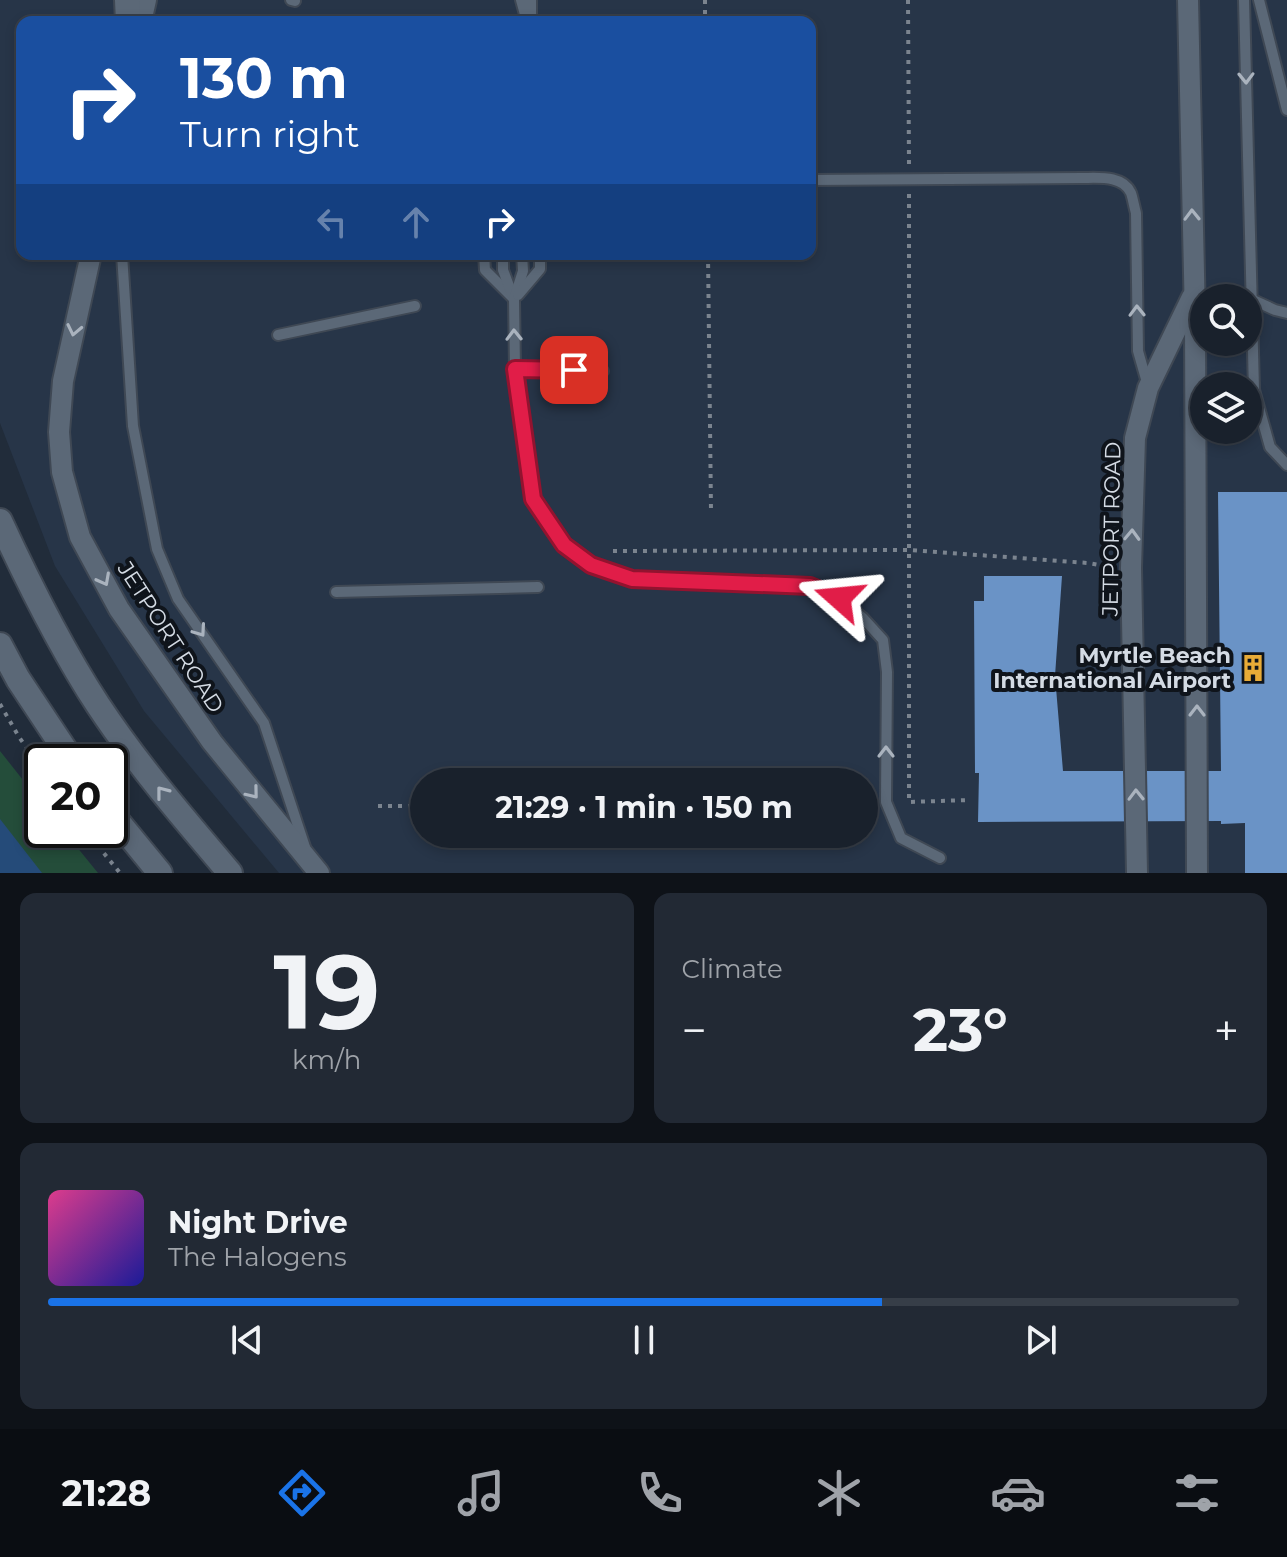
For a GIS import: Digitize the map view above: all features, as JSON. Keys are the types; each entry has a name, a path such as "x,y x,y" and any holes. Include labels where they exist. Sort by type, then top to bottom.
{"main road":[{"path":"0,521 46,616 98,705 167,799 230,873"},
{"path":"0,645 18,679 61,744"},
{"path":"128,834 160,873"}],"street":[{"name":"JETPORT ROAD","path":"1188,0 1194,284"},
{"name":"JETPORT ROAD","path":"90,260 63,381 59,432 62,472 80,537 119,609 212,742 314,868"},
{"name":"JETPORT ROAD","path":"1137,873 1131,568 1135,438 1148,388 1190,301"},
{"name":"JETPORT ROAD","path":"1194,356 1197,873"}],"lane":[{"path":"1180,0 1188,22"},
{"path":"1244,0 1251,284"},
{"path":"1259,0 1287,110"},
{"path":"816,180 1082,178 1111,179 1125,184 1131,193 1136,213 1138,351 1148,388"},
{"path":"122,260 133,426 157,549 178,599 264,723 314,868"},
{"path":"484,260 485,270 514,299"},
{"path":"503,260 503,270 514,299"},
{"path":"522,260 523,271 514,299 515,369 533,499 564,545 591,565 632,579 810,586 839,598 883,640 887,672 886,802 901,838 940,858"},
{"path":"514,299 540,269 540,260"},
{"path":"1262,304 1287,313"},
{"path":"278,335 415,306"},
{"path":"1253,356 1254,390 1270,447 1287,465"},
{"path":"515,369 603,371"},
{"path":"336,592 538,587"}],"path":[{"path":"908,0 909,802 969,800"},
{"path":"708,260 711,511"},
{"path":"613,551 909,550 1088,563 1112,568"},
{"path":"0,704 24,744"},
{"path":"378,806 410,806"},
{"path":"100,848 120,873"}],"shaded area":[{"name":"Myrtle Beach International Airport","path":"0,0 1287,0 1287,873 279,873 144,711 55,566 0,423"}],"green space":[{"path":"0,751 24,781 24,848 78,848 98,873 0,873"}],"water":[{"path":"0,819 42,873 0,873"}],"building":[{"path":"1218,492 1287,492 1287,873 1245,873 1245,823 978,822 974,601 984,601 984,576 1062,576 1055,676 1063,771 1221,771"}],"place":[{"name":"Myrtle Beach International Airport","path":"1253,668"}],"route":[{"path":"574,370 515,369 533,499 564,545 591,565 632,579 810,586 839,598"}]}
